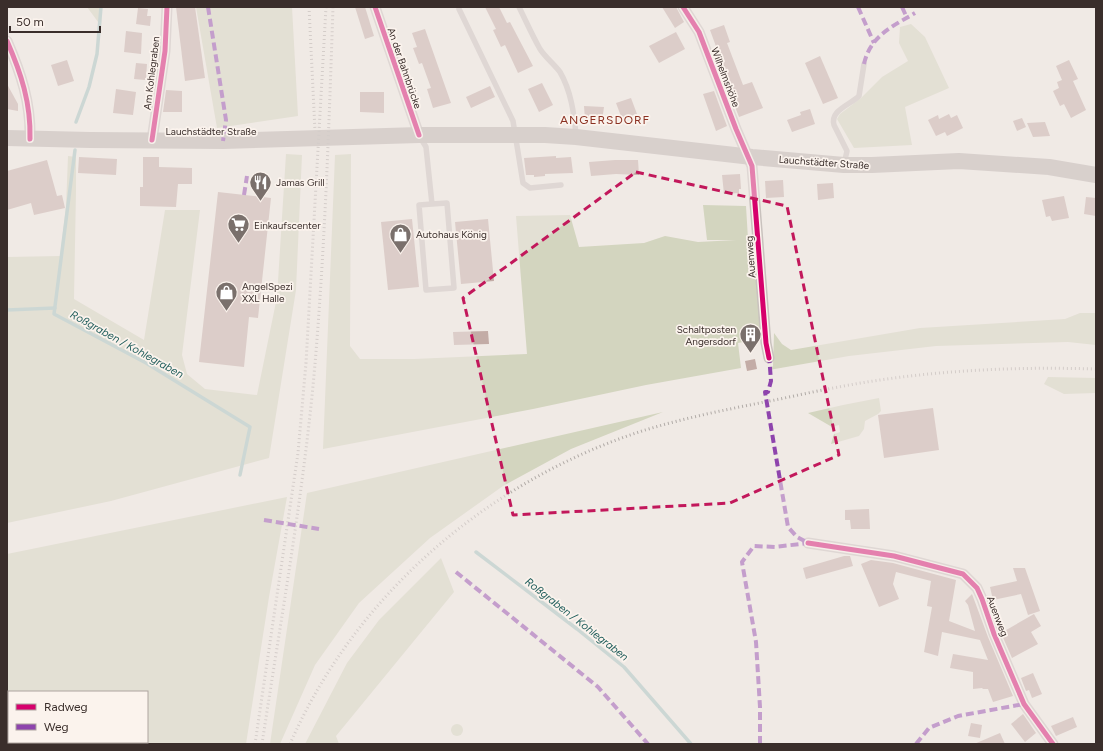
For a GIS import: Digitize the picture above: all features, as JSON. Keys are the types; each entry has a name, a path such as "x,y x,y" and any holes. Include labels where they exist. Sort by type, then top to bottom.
{"main road":[{"name":"Lauchstädter Straße","path":"7,138 152,140 296,139 419,135 515,135 576,137 844,165 959,161 1049,167 1096,175"}],"street":[{"name":"Am Kohlegraben","path":"152,140 165,51 167,7"},
{"name":"An der Bahnbrücke","path":"375,7 419,135"},
{"name":"Wilhelmshöhe","path":"683,7 699,32 736,129 748,156"},
{"path":"7,41 10,56 29,107 30,139"},
{"name":"Auenweg","path":"748,156 752,166 766,343 769,358"},
{"name":"Auenweg","path":"808,543 894,556 963,574 977,588 994,634 1024,704 1052,744"}],"lane":[{"path":"519,7 541,50 559,72 568,88 574,114 576,137"},
{"path":"459,9 512,121 523,183 530,188 561,185"},
{"path":"844,165 847,151 832,120 834,115 859,96 864,64"},
{"path":"419,135 426,147 432,204"},
{"path":"432,204 447,204 454,288 426,290 419,205 432,204"}],"highlighted area":[{"path":"636,172 787,206 839,455 730,503 513,515 463,298"}],"green space":[{"path":"87,7 102,7 101,26"},
{"path":"196,7 292,7 298,116 217,128"},
{"path":"911,24 925,37 949,88 905,107 912,145 854,148 837,119 840,114 861,98 882,77 908,61 899,43 900,27"},
{"path":"286,154 302,155 296,290 269,458 111,501 7,523 7,257 60,256 66,207 68,156 76,157 74,299 144,340 165,210 200,210 182,355 187,374 205,389 257,395 277,297"},
{"path":"351,154 350,346 360,359 414,359 527,354 516,216 570,215 579,247 644,243 665,236 698,242 736,240 707,240 703,205 746,206 748,239 755,239 763,338 738,343 741,368 646,385 533,409 323,449 335,155"},
{"path":"1080,313 1096,313 1096,345 1068,342 936,346 849,356 769,370 773,366 774,333 782,344 791,350 920,328 1065,319"},
{"path":"1048,377 1096,378 1096,393 1064,394 1044,384"},
{"path":"879,398 881,411 865,421 864,429 859,436 831,444 834,434 840,432 839,425 832,427 808,413 843,405"},
{"path":"663,412 571,449 503,486 430,538 359,603 315,665 280,744 270,744 307,493"},
{"path":"287,497 269,597 246,744 7,744 7,554"},
{"path":"441,558 454,592 336,736 339,744 305,744 347,663 379,620"},
{"path":"455,724 459,724 463,730 459,736 455,736 451,732 451,728"}],"building":[{"path":"176,7 195,7 205,78 185,81"},
{"path":"355,7 365,7 374,36 365,39"},
{"path":"485,7 499,7 507,23 510,22 533,66 518,73 505,45 501,47 493,30 496,29"},
{"path":"662,7 676,7 684,22 675,28"},
{"path":"138,8 148,9 147,16 151,16 150,26 136,24"},
{"path":"724,25 730,42 727,43 743,85 752,82 763,108 739,117 727,86 729,85 727,82 729,82 710,30"},
{"path":"425,29 451,103 433,108 427,89 431,88 422,63 419,64 413,48 417,47 412,33"},
{"path":"126,31 142,33 141,54 124,52"},
{"path":"676,32 685,49 659,63 649,46"},
{"path":"820,56 838,98 823,104 805,63"},
{"path":"67,60 74,81 58,86 51,65"},
{"path":"1069,60 1078,79 1073,81 1086,110 1071,118 1064,104 1060,106 1053,91 1059,88 1057,82 1062,80 1056,66"},
{"path":"136,63 147,64 145,80 134,79"},
{"path":"542,83 553,105 539,112 528,89"},
{"path":"7,84 18,104 18,111 7,109"},
{"path":"490,86 495,97 471,108 466,97"},
{"path":"116,89 136,92 133,115 113,113"},
{"path":"166,90 182,91 182,112 163,112"},
{"path":"714,91 727,126 716,131 703,94"},
{"path":"360,92 384,92 384,113 360,112"},
{"path":"631,98 637,114 622,119 616,103"},
{"path":"584,106 604,107 602,121 585,119"},
{"path":"810,109 815,124 792,132 787,120 801,115 800,112"},
{"path":"949,114 951,118 957,115 963,128 947,136 945,132 936,136 928,120 938,115 939,119"},
{"path":"1022,118 1026,127 1017,131 1013,121"},
{"path":"1045,122 1050,136 1033,137 1027,123"},
{"path":"556,156 556,158 571,157 573,173 545,174 545,176 534,177 534,175 526,175 524,158"},
{"path":"79,157 117,159 116,175 78,173"},
{"path":"143,157 159,157 159,167 192,168 192,184 178,184 176,207 140,206 140,187 143,187"},
{"path":"47,160 57,196 62,195 65,208 34,215 31,203 7,210 7,171"},
{"path":"638,160 639,175 616,174 591,176 589,162"},
{"path":"740,174 741,189 739,189 739,193 724,194 722,175"},
{"path":"783,180 784,197 766,198 765,181"},
{"path":"833,183 834,198 818,200 817,184"},
{"name":"Einkaufscenter","path":"218,192 271,198 258,318 249,317 244,367 199,362"},
{"path":"1064,196 1069,218 1052,221 1050,216 1046,217 1042,200"},
{"path":"1086,197 1096,198 1096,216 1084,214"},
{"name":"Autohaus König","path":"412,219 419,287 388,290 381,222"},
{"path":"488,219 494,281 461,284 455,222"},
{"path":"488,331 489,344 454,345 453,332"},
{"path":"755,359 757,369 747,371 745,361"},
{"path":"933,408 939,450 884,458 878,415"},
{"path":"869,509 870,529 851,529 850,520 845,520 845,510"},
{"path":"844,556 850,556 853,566 806,579 803,568"},
{"path":"871,560 893,563 956,580 949,621 975,631 968,605 965,601 972,594 1013,696 993,702 988,689 973,689 973,672 950,668 953,654 988,660 980,640 942,632 938,656 924,652 932,607 927,606 931,581 896,572 893,584 899,599 879,607 861,564"},
{"path":"1013,568 1025,568 1040,611 1028,615 1021,594 993,600 990,587 1017,581"},
{"path":"1034,614 1041,626 1031,632 1038,644 1012,658 1001,633"},
{"path":"1033,673 1042,694 1032,698 1029,690 1026,691 1021,678"},
{"path":"1023,714 1036,733 1025,742 1011,724"},
{"path":"1073,717 1077,727 1056,736 1051,726"},
{"path":"971,723 982,725 980,738 968,736"},
{"path":"1000,733 1005,744 974,744"}],"waterway":[{"path":"76,122 89,87 97,54 101,7"},
{"name":"Roßgraben / Kohlegraben","path":"75,150 54,314 146,363 250,427 240,475"},
{"path":"7,310 55,308"},
{"name":"Roßgraben / Kohlegraben","path":"476,552 624,667 691,744"}],"railway":[{"path":"309,7 315,131"},
{"path":"255,744 298,453 306,363 326,7"},
{"path":"262,744 305,459 315,364 324,230 333,7"},
{"path":"290,744 317,690 351,639 389,593 433,550 480,513 531,480 585,453 642,431 676,421 728,409 871,381 974,370 1047,368 1096,369"}],"marked path":[{"path":"208,7 226,120 223,141"},
{"path":"858,7 874,43"},
{"path":"902,7 907,18"},
{"path":"864,64 871,46 877,39 891,27 915,13"},
{"path":"244,195 247,176"},
{"path":"769,355 771,381 768,392 765,392 788,527 797,537 808,543"},
{"path":"264,520 319,529"},
{"path":"760,744 760,707 756,642 742,562 754,546 775,547 808,543"},
{"path":"456,572 598,687 648,744"},
{"path":"916,744 929,728 958,716 1024,704"}],"cycle path":[{"path":"152,140 165,51 167,7"},
{"path":"375,7 419,135"},
{"path":"683,7 699,32 736,129 752,166 766,343 769,358"},
{"path":"7,41 17,65 24,88 29,113 30,139"},
{"path":"808,543 894,556 963,574 977,588 994,634 1024,704 1053,744"}],"place":[{"name":"Jamas Grill","path":"260,202"},
{"name":"Einkaufscenter","path":"239,244"},
{"name":"Autohaus König","path":"400,254"},
{"name":"AngelSpezi XXL Halle","path":"226,312"},
{"name":"Schaltposten Angersdorf","path":"751,354"}],"district":[{"name":"ANGERSDORF","path":"605,120"}]}
